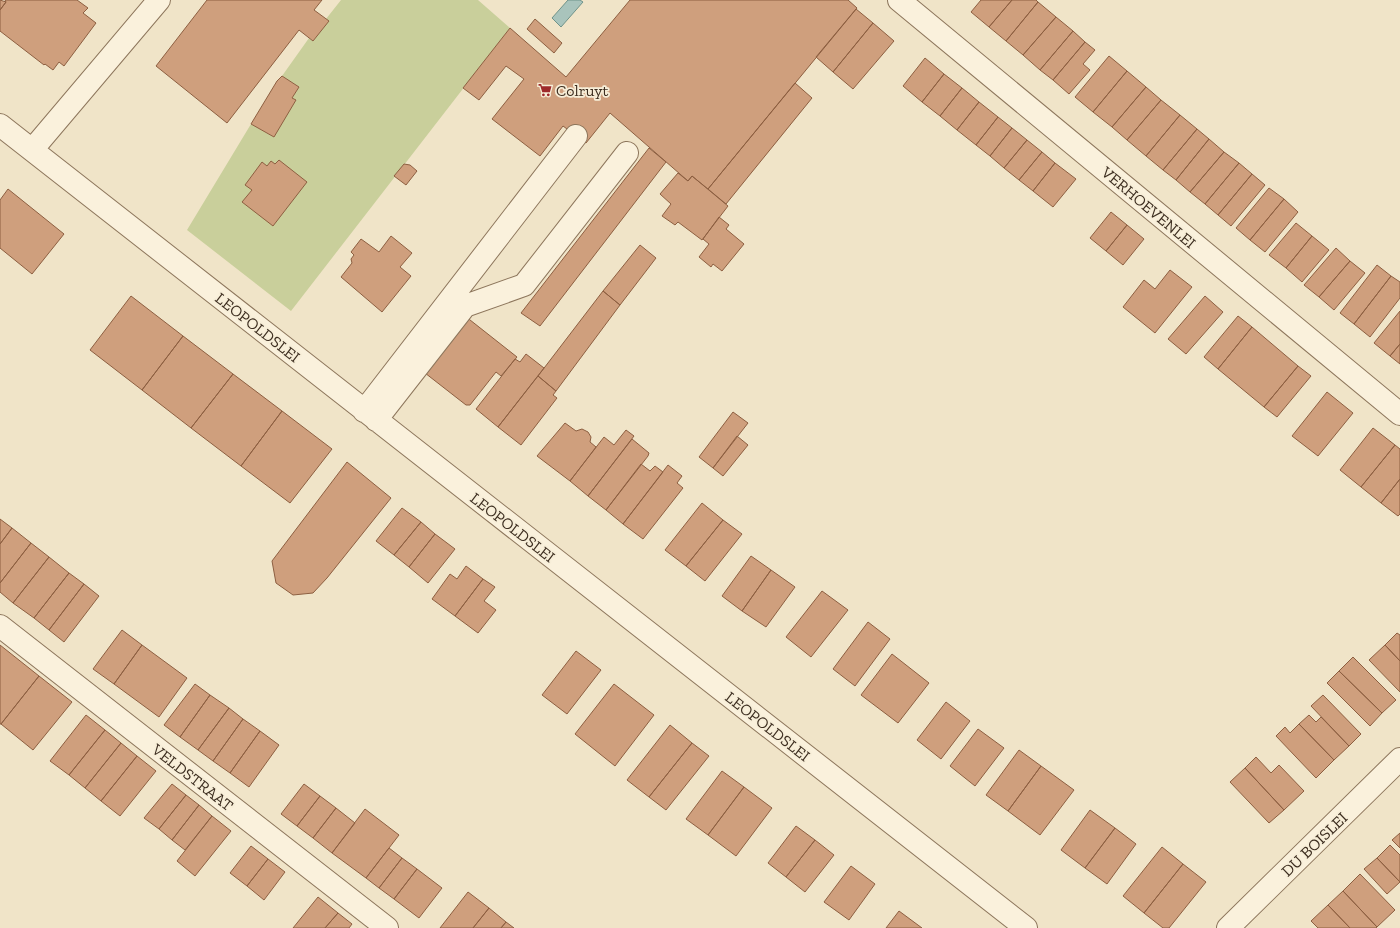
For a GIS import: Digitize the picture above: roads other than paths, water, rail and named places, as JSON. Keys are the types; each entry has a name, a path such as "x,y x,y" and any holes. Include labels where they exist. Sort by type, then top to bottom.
{"street":[{"path":"32,150 159,0"},
{"name":"VERHOEVENLEI","path":"899,0 1400,414"},
{"name":"LEOPOLDSLEI","path":"0,125 1026,928"},
{"path":"370,415 576,136"},
{"path":"370,415 465,306 524,285 627,152"},
{"name":"VELDSTRAAT","path":"0,626 387,928"},
{"name":"DU BOISLEI","path":"1228,928 1400,759"}],"water":[{"path":"568,0 580,0 583,2 561,27 552,18"}],"place":[{"name":"Colruyt","path":"545,90"}]}
